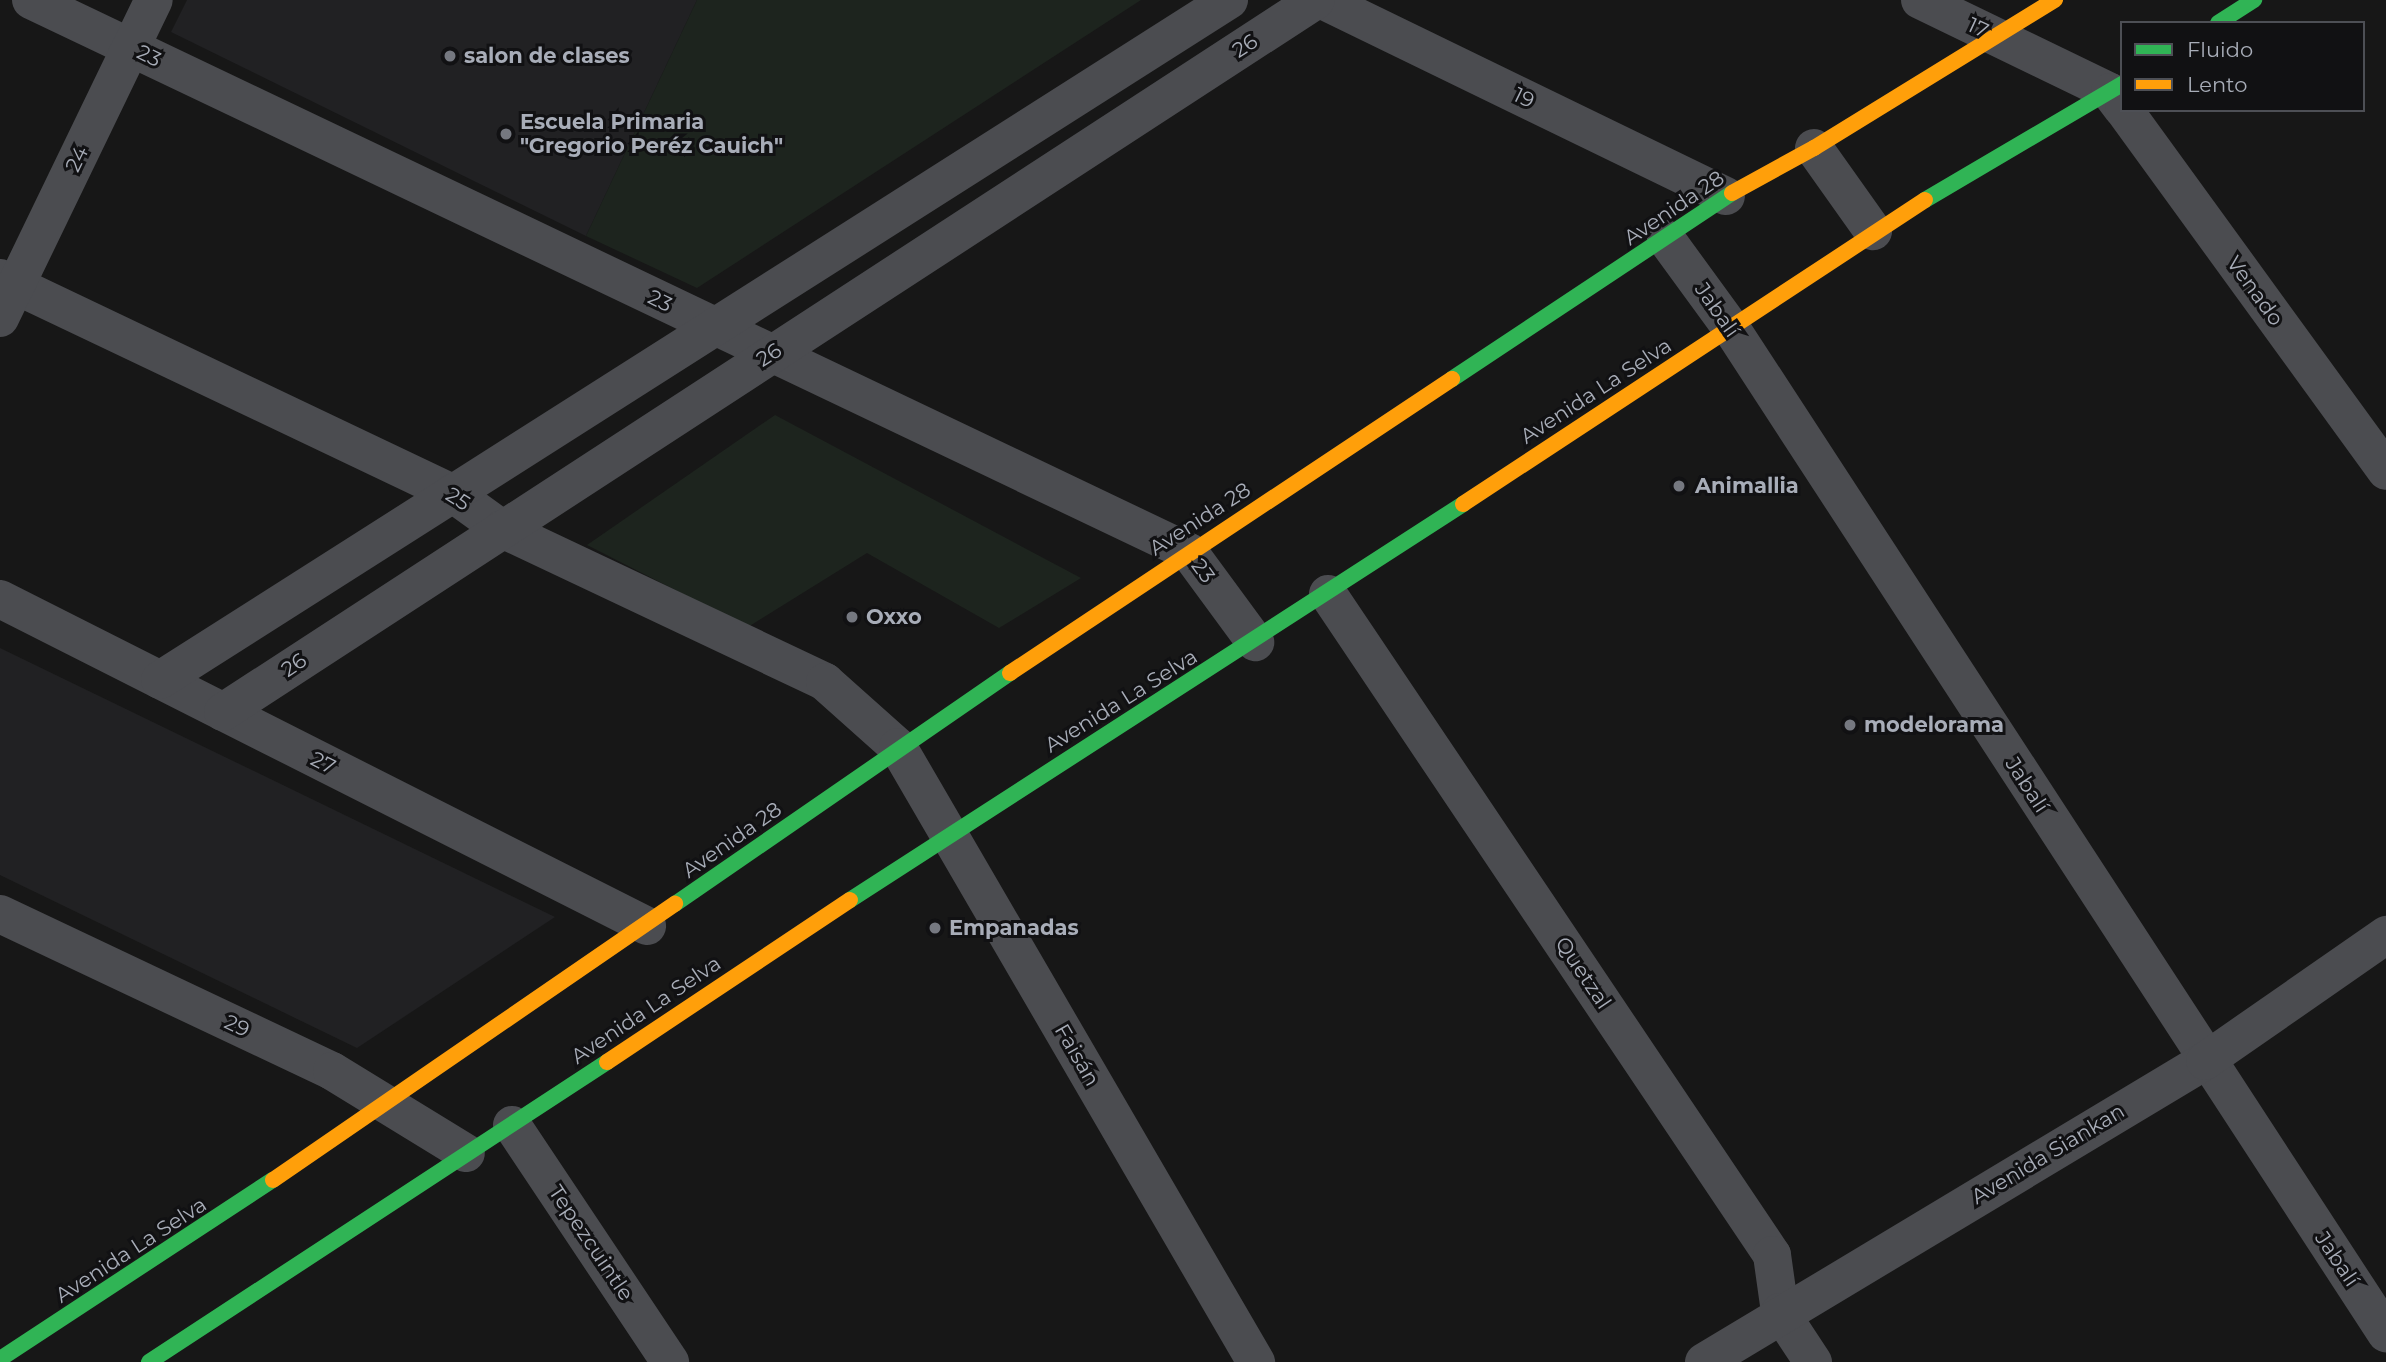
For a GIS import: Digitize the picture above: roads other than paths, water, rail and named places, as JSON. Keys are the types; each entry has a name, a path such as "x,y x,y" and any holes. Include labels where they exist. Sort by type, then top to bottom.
{"street":[{"name":"23","path":"31,0 1189,552 1255,642"},
{"name":"24","path":"5,294 153,0"},
{"path":"160,680 1229,0"},
{"name":"26","path":"223,712 1316,0"},
{"name":"19","path":"1322,0 1726,196"},
{"name":"17","path":"1920,0 1998,37"},
{"name":"Avenida 28","path":"389,1105 898,747 1189,552 1666,239 1726,196 1814,148 2055,0"},
{"path":"2221,21 2254,0"},
{"name":"Venado","path":"1998,37 2119,98"},
{"name":"Avenida La Selva","path":"154,1361 365,1224 466,1153 948,835 1255,642 1731,328 1873,231 2119,98"},
{"name":"Venado","path":"2129,112 2386,471"},
{"path":"1814,148 1873,231"},
{"name":"Jabalí","path":"1666,239 1731,328 2205,1061 2386,1333"},
{"name":"25","path":"5,294 452,493 502,529 825,682 898,747"},
{"name":"Quetzal","path":"1328,594 1772,1255 1780,1312 1813,1362"},
{"name":"27","path":"0,599 647,926"},
{"name":"Faisán","path":"898,747 1256,1362"},
{"name":"29","path":"0,914 332,1071 466,1153"},
{"name":"Avenida Siankan","path":"1704,1362 1780,1312 2205,1061 2386,935"},
{"name":"Avenida La Selva","path":"0,1359 389,1105"},
{"name":"Tepezcuintle","path":"512,1125 670,1362"}],"place":[{"name":"salon de clases","path":"450,56"},
{"name":"Escuela Primaria \"Gregorio Peréz Cauich\"","path":"506,134"},
{"name":"Animallia","path":"1679,486"},
{"name":"Oxxo","path":"852,617"},
{"name":"modelorama","path":"1850,725"},
{"name":"Empanadas","path":"935,928"}]}
